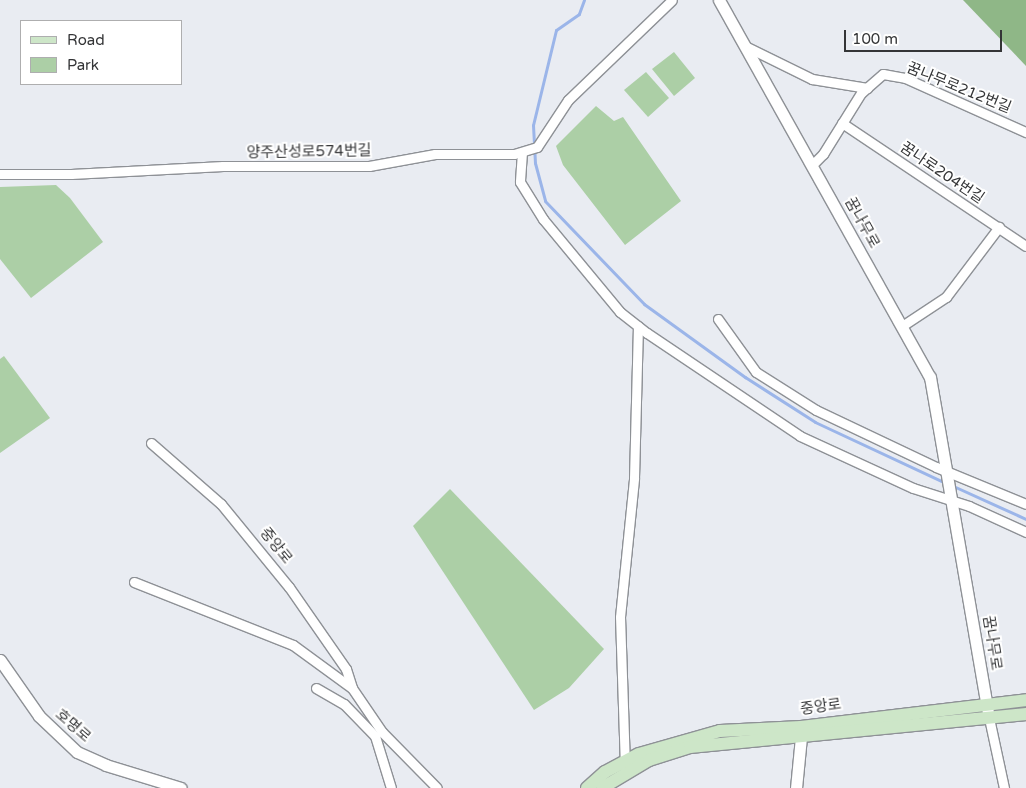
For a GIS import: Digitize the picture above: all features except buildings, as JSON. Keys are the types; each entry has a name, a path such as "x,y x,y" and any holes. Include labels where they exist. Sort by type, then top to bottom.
{"main road":[{"name":"중앙로","path":"587,788 659,747 720,732 802,727 1026,700"},
{"name":"중앙로","path":"602,788 625,766 690,747 801,738 1026,714"}],"street":[{"path":"672,0 568,100 529,150 520,182 543,219 620,312 800,436 913,488 953,503 969,506 1026,532"},
{"name":"꿈나무로","path":"719,0 930,377 989,718 1004,788"},
{"path":"745,46 812,80 867,88 823,154 812,165"},
{"name":"꿈나무로212번길","path":"867,88 883,74 905,78 1026,132"},
{"name":"꿈나로204번길","path":"842,123 1026,246"},
{"name":"양주산성로574번길","path":"0,174 71,174 233,166 369,166 435,154 529,150"},
{"path":"902,326 946,297 998,228"},
{"path":"718,319 756,372 816,410 945,471 1026,504"},
{"path":"625,766 620,617 634,478 638,326"},
{"name":"중앙로","path":"151,443 221,504 289,587 346,668 352,688 382,732 437,788"},
{"name":"중앙로","path":"134,582 293,644 352,688"},
{"name":"호명로","path":"0,660 39,716 77,752 106,766 180,788"},
{"path":"316,688 344,704 375,736 391,788"},
{"path":"796,788 801,738"}],"green space":[{"path":"963,0 1026,0 1026,66"},
{"path":"674,52 695,78 674,96 652,69"},
{"path":"646,72 669,98 648,117 624,90"},
{"path":"596,106 614,121 623,117 681,201 625,245 563,165 556,146"},
{"path":"56,185 70,198 103,242 31,298 0,259 0,187"},
{"path":"4,356 50,418 0,453 0,359"},
{"path":"450,489 604,649 569,688 534,710 413,526"}],"waterway":[{"path":"584,0 579,14 556,30 533,125 535,163 545,201 644,304 745,377 815,422 946,483"},
{"path":"951,485 1026,519"}]}
